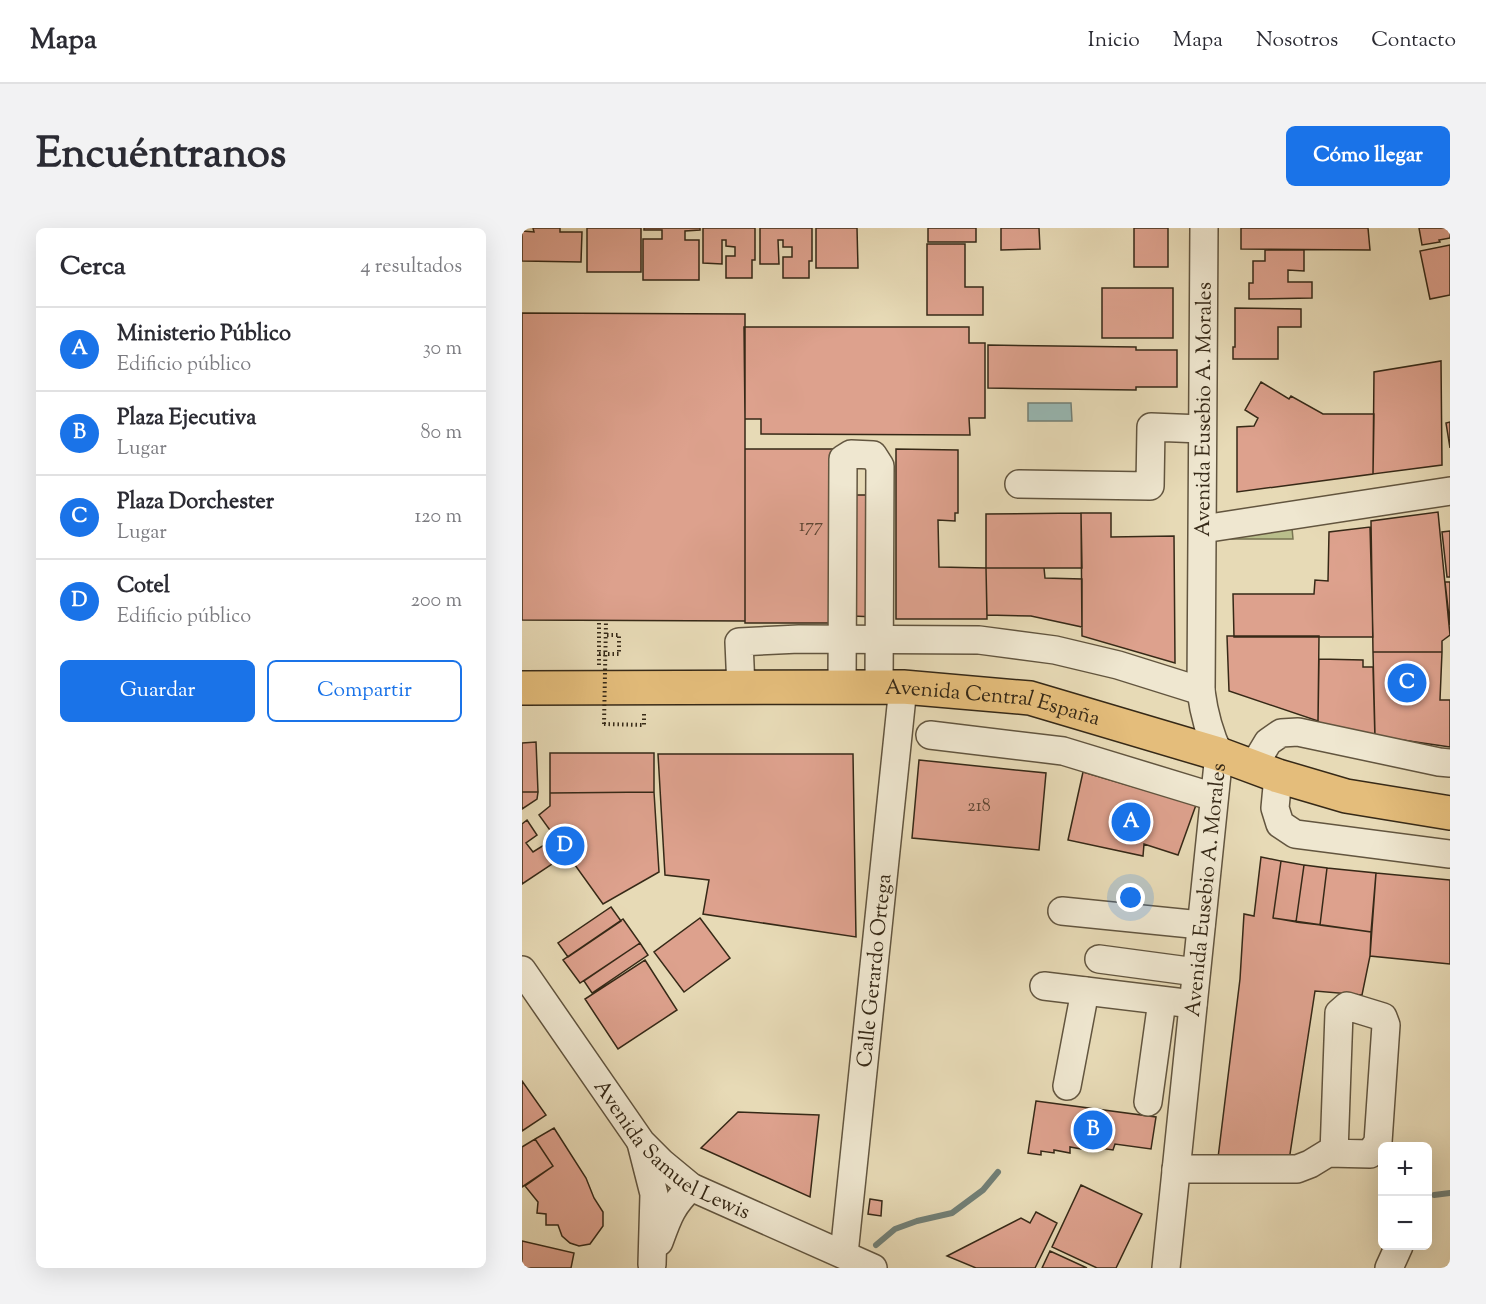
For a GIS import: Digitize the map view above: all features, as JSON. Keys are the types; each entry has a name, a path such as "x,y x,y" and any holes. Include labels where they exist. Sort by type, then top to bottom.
{"main road":[{"name":"Avenida Central España","path":"522,688 891,687 1030,698 1219,754 1346,796 1450,813"}],"street":[{"name":"Avenida Eusebio A. Morales","path":"1166,1268 1219,754 1206,724 1202,691 1204,228"},
{"path":"1019,484 1150,486 1151,427 1202,429"},
{"name":"Calle Gerardo Ortega","path":"842,640 843,459 851,454 873,455 880,466 880,640 891,687 844,1254"},
{"path":"1203,529 1450,491"},
{"path":"741,688 738,632 799,639 979,640 1054,650 1118,665 1202,691"},
{"path":"842,640 842,687"},
{"path":"1064,751 1075,711"},
{"path":"1450,763 1298,732 1281,733 1268,742 1265,771 1281,824 1295,834 1450,854"},
{"path":"930,735 1064,751 1214,797"},
{"path":"1062,911 1201,925"},
{"path":"1099,959 1196,972"},
{"name":"Avenida Samuel Lewis","path":"522,970 641,1142 662,1163 691,1187 873,1268"},
{"path":"1044,986 1193,1004"},
{"path":"1067,1086 1085,991"},
{"path":"1148,1102 1162,1001"},
{"path":"1176,1169 1297,1169 1328,1153 1370,1154 1378,1142 1386,1025 1383,1017 1347,1006 1339,1012 1334,1153"},
{"path":"641,1142 654,1194 651,1266"},
{"path":"651,1266 670,1212 679,1198 691,1187"},
{"path":"1389,1268 1397,1250"}],"path":[{"path":"599,621 599,654 619,654 619,635 606,635"},
{"path":"606,621 604,724 644,725"}],"green space":[{"path":"1292,528 1293,539 1230,539 1227,535"}],"water":[{"path":"1028,403 1071,403 1072,421 1028,421"}],"building":[{"path":"533,228 560,228 560,232 582,232 581,262 522,261 522,231 534,232"},
{"path":"587,228 641,228 641,272 587,272"},
{"path":"644,228 700,228 700,230 685,231 685,240 699,240 699,280 643,280 643,239 662,239 662,230 644,230"},
{"path":"703,228 755,228 755,260 752,260 752,278 726,278 726,256 735,256 735,247 726,246 726,240 722,240 722,264 703,263"},
{"path":"760,228 812,228 812,261 809,261 809,278 783,278 783,257 792,257 792,247 783,247 783,240 778,240 779,264 760,264"},
{"path":"816,228 857,228 858,268 816,268"},
{"path":"928,228 976,228 976,242 928,242"},
{"path":"1001,228 1039,228 1040,249 1001,250"},
{"path":"1134,228 1168,228 1168,267 1134,267"},
{"path":"1241,228 1368,228 1370,250 1241,249"},
{"path":"1419,228 1450,228 1450,238 1422,245"},
{"path":"927,244 965,244 965,287 983,287 983,315 927,315"},
{"path":"1450,245 1450,295 1430,299 1420,251"},
{"path":"1265,250 1304,250 1304,271 1288,270 1288,282 1312,282 1312,298 1249,299 1249,283 1253,283 1253,261 1265,261"},
{"path":"1102,288 1173,288 1173,338 1102,338"},
{"path":"1235,308 1301,309 1301,327 1278,327 1278,359 1233,359"},
{"path":"522,313 745,314 745,621 522,620"},
{"path":"744,327 969,327 969,343 985,343 985,418 969,418 970,435 761,434 761,419 745,419"},
{"path":"988,345 1136,347 1136,350 1177,350 1177,387 1136,387 1136,390 988,388"},
{"path":"1441,361 1442,465 1373,474 1374,372"},
{"path":"1261,382 1289,399 1291,396 1323,414 1374,414 1373,474 1237,492 1237,427 1254,426 1258,418 1245,410"},
{"path":"1450,422 1450,448 1446,423"},
{"path":"745,449 842,449 842,495 878,495 876,617 852,616 841,623 745,623"},
{"path":"896,449 958,450 958,513 955,513 955,521 938,520 939,567 986,568 987,619 896,619"},
{"path":"1438,512 1450,635 1442,641 1442,652 1373,652 1371,521"},
{"path":"1081,513 1111,513 1111,537 1174,536 1175,663 1082,636"},
{"path":"1081,513 1082,568 986,568 986,514"},
{"path":"1370,527 1373,637 1234,637 1233,594 1314,594 1315,580 1328,581 1329,532"},
{"path":"1450,531 1450,577 1447,577 1442,532"},
{"path":"986,568 1044,568 1045,578 1082,579 1082,627 1031,616 987,615"},
{"path":"1445,582 1450,582 1450,625"},
{"path":"1227,636 1319,636 1318,721 1229,691"},
{"path":"1373,652 1442,652 1440,700 1450,700 1450,747 1375,736"},
{"path":"1319,659 1363,660 1363,667 1373,667 1375,740 1321,725 1318,721"},
{"path":"536,742 538,792 522,792 522,743"},
{"path":"550,753 654,753 654,792 550,793"},
{"path":"658,754 853,754 856,937 703,914 709,880 665,875"},
{"path":"919,760 1046,773 1039,850 912,838"},
{"path":"1083,772 1196,805 1178,855 1144,844 1143,856 1068,840"},
{"path":"522,792 538,792 537,799 522,809"},
{"path":"654,792 659,872 603,904 539,815 550,806 550,793"},
{"path":"527,820 537,835 526,843 533,852 544,845 555,862 522,884 522,824"},
{"path":"1261,857 1281,861 1273,918 1371,932 1370,956 1362,995 1315,991 1288,1167 1217,1166 1240,979 1244,914 1254,916"},
{"path":"1281,861 1304,865 1296,922 1273,918"},
{"path":"1304,865 1327,868 1320,925 1296,922"},
{"path":"1327,868 1376,873 1371,932 1320,925"},
{"path":"1376,873 1450,880 1450,964 1370,956"},
{"path":"611,907 621,921 568,957 558,943"},
{"path":"700,918 730,958 684,992 654,952"},
{"path":"623,919 640,943 580,983 563,960"},
{"path":"640,943 648,955 592,993 584,981"},
{"path":"645,960 677,1010 618,1049 585,999"},
{"path":"522,1081 546,1115 522,1131"},
{"path":"1036,1101 1156,1117 1151,1149 1115,1144 1113,1150 1093,1147 1092,1151 1070,1147 1070,1153 1054,1150 1054,1153 1041,1151 1041,1155 1028,1153"},
{"path":"738,1112 819,1115 810,1197 701,1148"},
{"path":"554,1128 586,1178 603,1212 603,1226 590,1244 579,1246 570,1243 562,1236 558,1225 546,1225 546,1214 537,1213 538,1202 525,1186 553,1166 535,1139"},
{"path":"535,1139 553,1166 522,1187 522,1147"},
{"path":"1081,1185 1142,1214 1116,1268 1097,1268 1052,1247"},
{"path":"870,1199 882,1201 881,1216 868,1214"},
{"path":"1036,1212 1057,1223 1035,1268 976,1268 947,1256 1021,1218 1030,1223"},
{"path":"522,1241 574,1253 571,1268 522,1268"},
{"path":"1050,1251 1087,1268 1042,1268"}],"waterway":[{"path":"876,1245 895,1229 952,1213 983,1190 998,1172"},
{"path":"1434,1195 1450,1193"}],"place":[{"name":"Plaza Dorchester","path":"1407,683"},
{"name":"Ministerio Público","path":"1131,822"},
{"name":"Cotel","path":"565,846"},
{"name":"Plaza Ejecutiva","path":"1093,1130"}]}
